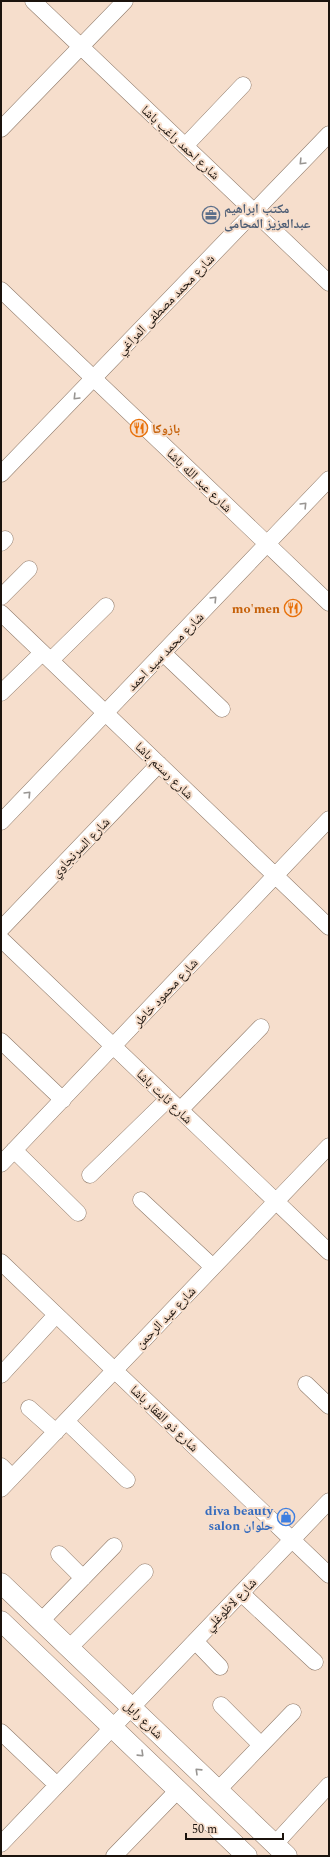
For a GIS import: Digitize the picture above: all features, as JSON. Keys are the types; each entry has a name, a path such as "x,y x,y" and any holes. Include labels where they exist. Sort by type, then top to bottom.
{"street":[{"name":"شارع احمد راغب باشا","path":"33,1 329,283"},
{"path":"1,129 125,1"},
{"path":"185,146 243,85"},
{"name":"شارع محمد مصطفى المراغي","path":"1,474 329,134"},
{"name":"شارع عبد الله باشا","path":"1,290 329,603"},
{"name":"شارع محمد سيد احمد","path":"1,822 329,479"},
{"path":"1,597 29,569"},
{"path":"1,693 106,606"},
{"name":"شارع رستم باشا","path":"1,613 329,927"},
{"path":"163,653 222,709"},
{"name":"شارع السرنجاوي","path":"1,929 159,764"},
{"name":"شارع محمود خاطر","path":"1,1164 329,819"},
{"name":"شارع ثابت باشا","path":"1,939 329,1252"},
{"path":"180,1110 261,1027"},
{"path":"1,1041 62,1100"},
{"path":"90,1175 168,1099"},
{"name":"شارع عبد الرحمن","path":"1,1489 6,1472 61,1426 329,1146"},
{"path":"14,1150 78,1213"},
{"path":"141,1200 213,1266"},
{"name":"شارع ذو الفقار باشا","path":"1,1262 329,1575"},
{"path":"1,1375 56,1315"},
{"path":"306,1384 329,1406"},
{"path":"30,1408 61,1426 127,1480"},
{"name":"شارع لاظوغلي","path":"1,1844 329,1501"},
{"path":"41,1621 114,1546"},
{"path":"59,1554 83,1578"},
{"path":"69,1648 145,1572"},
{"name":"شارع رايل","path":"1,1583 281,1850"},
{"path":"241,1593 315,1662"},
{"path":"1,1622 178,1790 239,1853"},
{"path":"195,1641 220,1667"},
{"path":"221,1705 261,1745"},
{"path":"218,1790 293,1712"},
{"path":"1,1732 57,1785"},
{"path":"281,1850 329,1785"},
{"path":"114,1856 178,1790"}],"place":[{"name":"مكتب ابراهيم عبدالعزيز المحامى","path":"211,215"},
{"name":"بازوكا","path":"139,428"},
{"name":"mo'men","path":"293,608"},
{"name":"diva beauty salon حلوان","path":"286,1517"}]}
